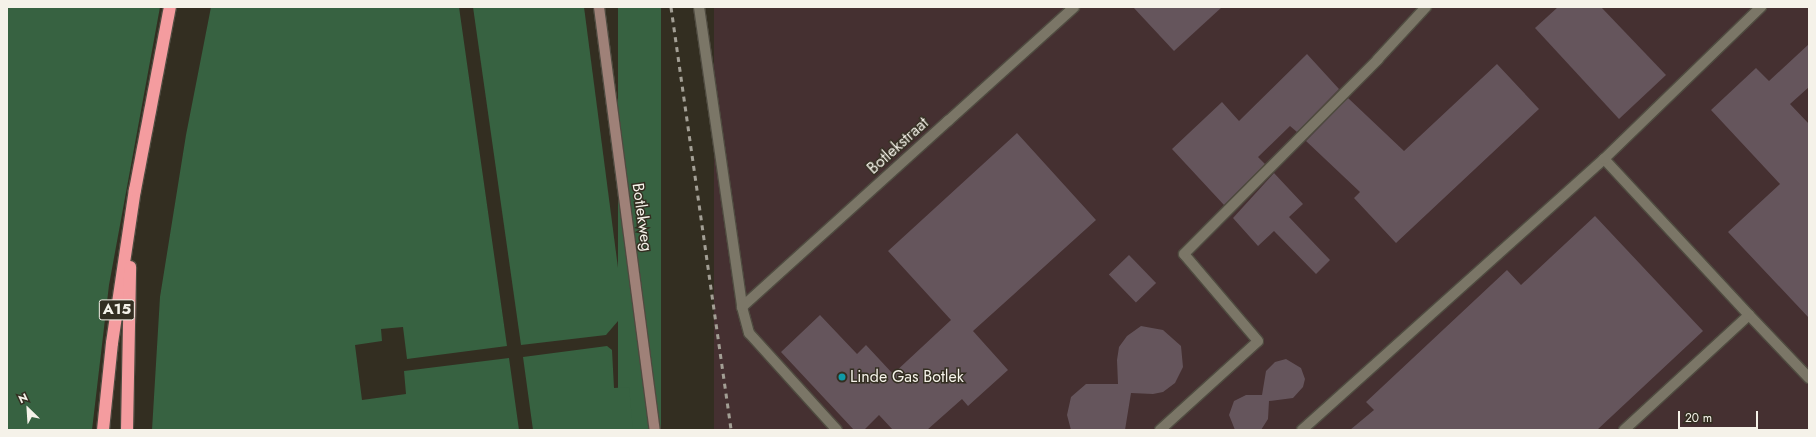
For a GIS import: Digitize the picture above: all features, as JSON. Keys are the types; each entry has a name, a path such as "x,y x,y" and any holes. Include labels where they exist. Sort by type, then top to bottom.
{"highway":[{"name":"A15","path":"103,430 112,343 135,190 170,7"},
{"name":"A15","path":"128,430 128,334 135,190"}],"main road":[{"name":"Botlekweg","path":"599,7 655,430"}],"street":[{"path":"699,7 742,307 749,333 837,430"},
{"name":"Botlekstraat","path":"742,307 1074,7"},
{"path":"1160,430 1258,341 1184,254 1378,60 1426,7"},
{"path":"1302,430 1604,159 1760,7"},
{"path":"1604,159 1809,378"},
{"path":"1624,430 1749,315"}],"shaded area":[{"path":"714,7 1809,7 1809,430 714,430"}],"green space":[{"path":"7,7 160,7 109,285 92,430 7,430"},
{"path":"211,7 459,7 507,346 407,359 403,327 381,329 382,341 355,345 362,400 406,394 404,371 509,358 519,430 152,430 160,297 186,135"},
{"path":"473,7 584,7 624,314 606,335 521,345"},
{"path":"618,7 661,7 661,430 618,430"},
{"path":"607,346 612,350 614,388 629,387 633,430 533,430 523,357"}],"building":[{"path":"1133,7 1222,7 1174,51"},
{"path":"1558,7 1601,7 1666,75 1619,119 1535,28"},
{"path":"1809,44 1809,87 1790,104 1809,124 1809,318 1728,232 1780,184 1711,110 1756,68 1769,81"},
{"path":"1307,54 1339,89 1297,132 1290,126 1258,157 1265,164 1224,205 1172,149 1222,102 1239,121"},
{"path":"1497,64 1539,109 1396,243 1354,198 1360,192 1306,141 1348,98 1404,151"},
{"path":"1017,133 1096,220 973,331 1008,370 968,406 962,399 927,430 893,430 879,415 864,430 854,430 781,352 820,315 857,354 866,345 893,374 951,320 888,251"},
{"path":"1274,173 1303,204 1289,217 1330,260 1316,274 1274,231 1258,246 1233,218"},
{"path":"1595,216 1703,331 1597,430 1350,430 1374,410 1366,402 1507,270 1521,285"},
{"path":"1129,255 1156,283 1136,303 1109,274"},
{"path":"1141,326 1163,330 1181,346 1183,367 1175,383 1163,392 1153,394 1131,393 1125,430 1071,430 1067,415 1071,397 1086,384 1118,384 1117,360 1119,347 1127,336"},
{"path":"1286,359 1301,368 1305,379 1303,387 1293,398 1269,401 1268,419 1261,430 1235,430 1229,415 1234,401 1246,395 1262,395 1266,371 1275,362"}],"railway":[{"path":"671,7 731,430"}],"place":[{"name":"Linde Gas Botlek","path":"842,377"}]}
